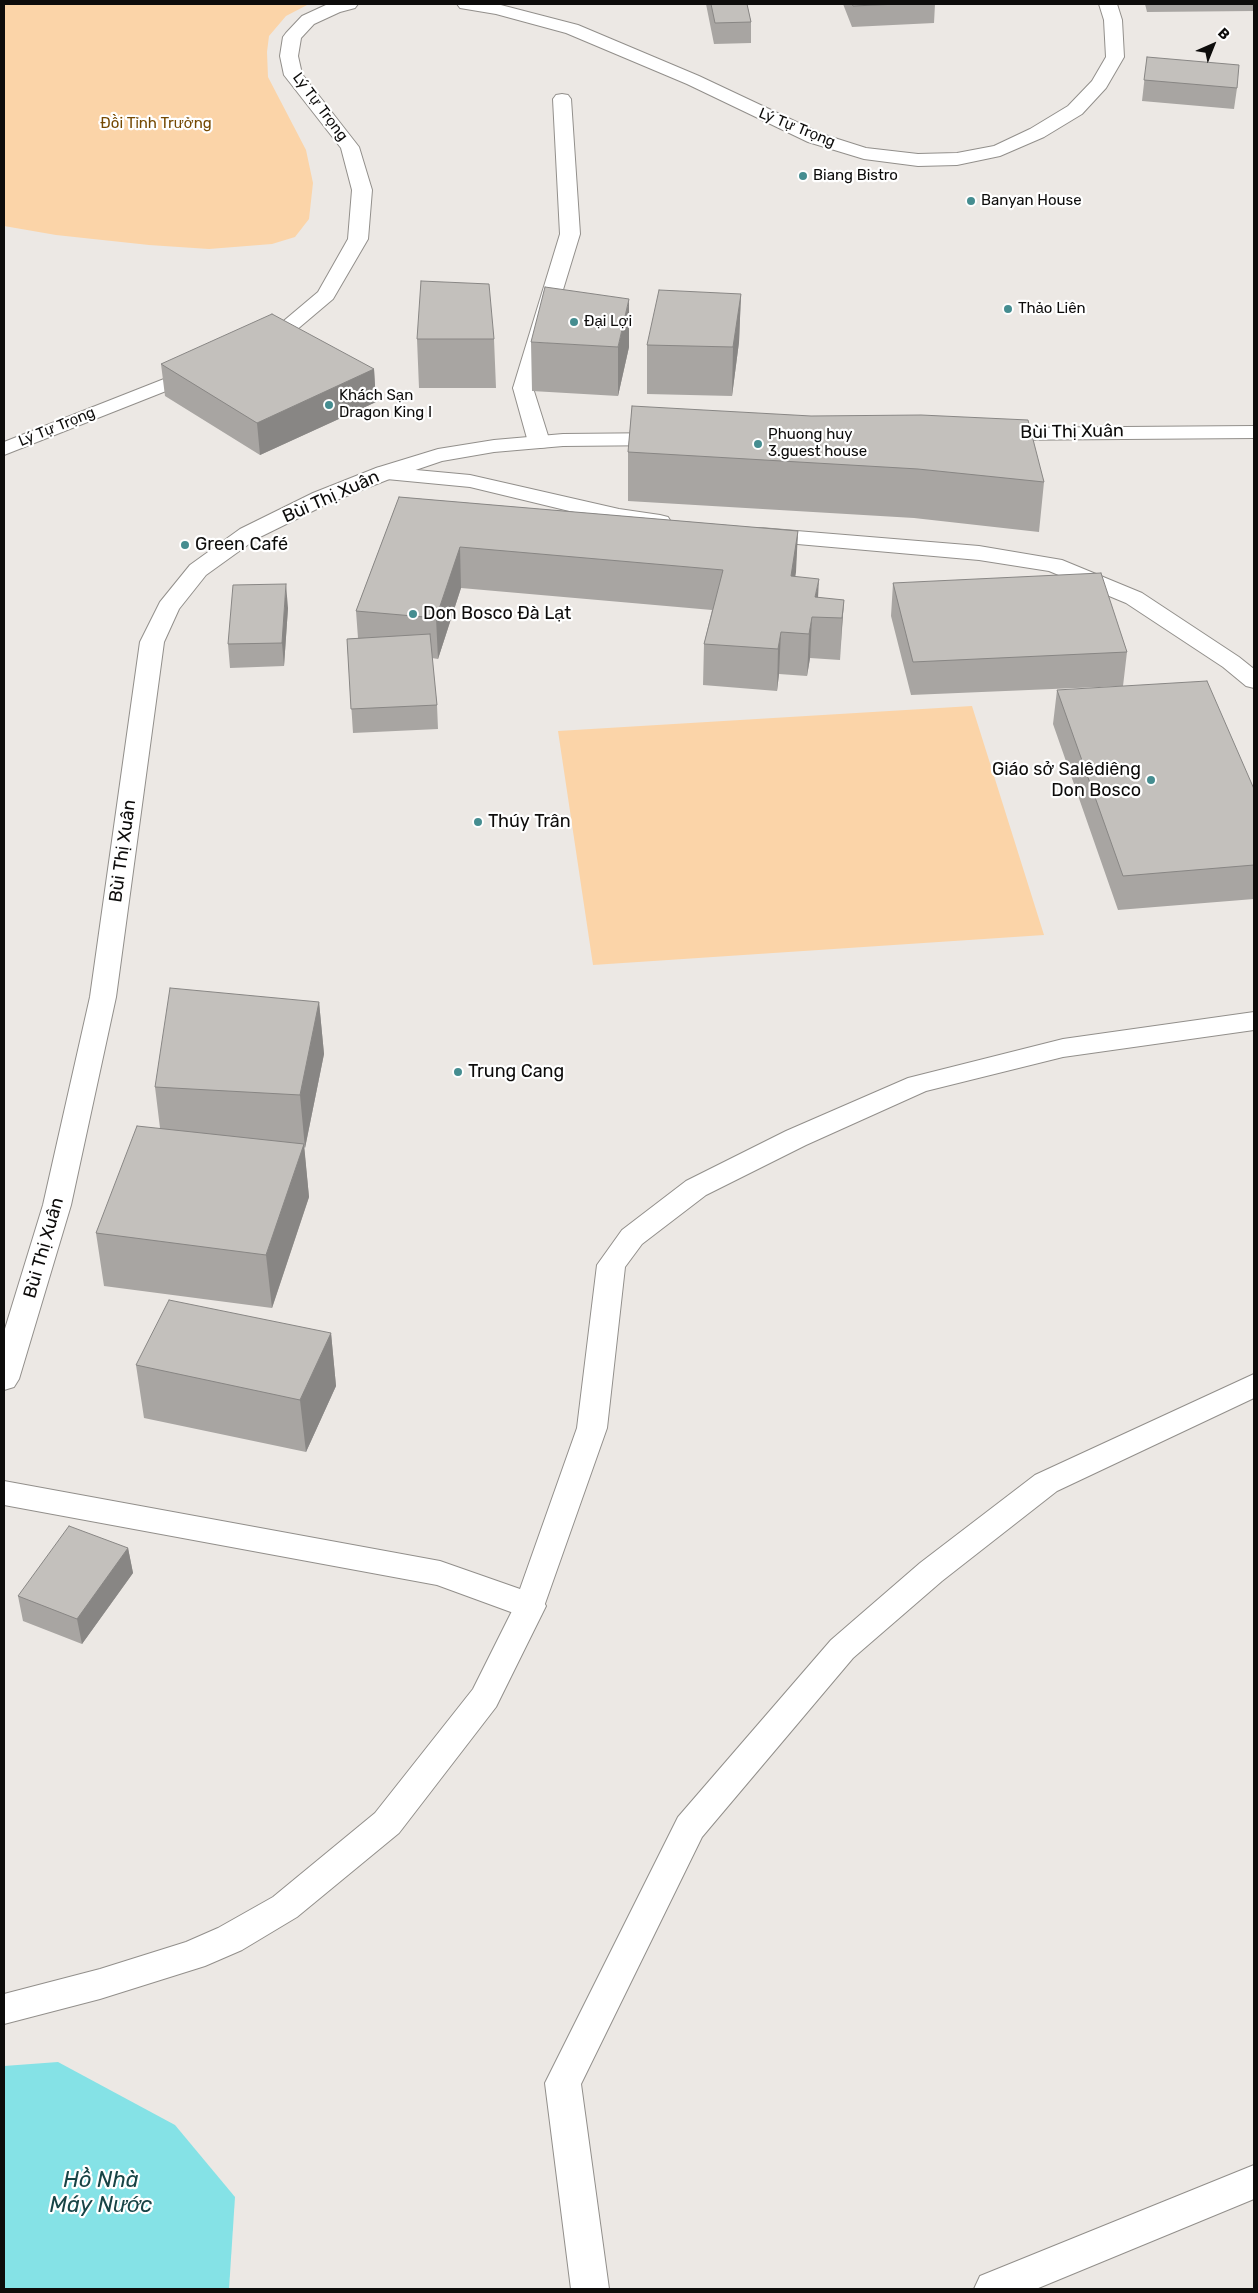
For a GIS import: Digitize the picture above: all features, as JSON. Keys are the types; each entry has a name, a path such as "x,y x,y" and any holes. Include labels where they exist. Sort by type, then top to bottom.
{"street":[{"name":"Lý Tự Trọng","path":"242,350 287,328 326,295 358,239 362,190 350,147 293,75 288,56 292,37 308,20 334,8 349,4"},
{"name":"Lý Tự Trọng","path":"466,4 497,9 572,29 693,80 815,138 864,153 918,160 958,159 1000,150 1037,133 1075,110 1100,84 1116,57 1113,20 1108,4"},
{"path":"539,442 523,388 570,234 562,98"},
{"name":"Lý Tự Trọng","path":"4,449 216,363"},
{"name":"Bùi Thị Xuân","path":"970,434 1254,432"},
{"name":"Bùi Thị Xuân","path":"4,1379 57,1205 103,997 152,642 168,607 198,570 248,534 321,498 384,473 438,455 494,446 539,442 687,439"},
{"path":"384,473 470,481 619,516 685,526"},
{"path":"741,534 979,553 1054,565 1134,598 1231,662 1254,681"},
{"path":"4,2009 100,1984 193,1955 230,1939 285,1907 387,1823 485,1698 530,1606 592,1428 611,1265 632,1237 696,1188 796,1138 918,1084 1063,1048 1254,1021"},
{"path":"590,2289 563,2083 690,1827 842,1650 931,1572 1046,1483 1254,1385"},
{"path":"4,1493 440,1573 530,1606"},
{"path":"993,2289 1254,2182"}],"green space":[{"name":"Đồi Tỉnh Trưởng","path":"4,4 309,4 286,16 269,36 267,52 268,77 306,150 313,183 309,219 295,237 272,244 209,249 56,235 4,226"},
{"path":"972,706 1044,935 593,965 558,731"}],"water":[{"name":"Hồ Nhà Máy Nước","path":"58,2062 175,2125 235,2197 229,2289 4,2289 4,2066"}],"building":[{"path":"711,4 747,4 751,22 715,23"},
{"path":"852,4 899,4 853,6"},
{"path":"1147,57 1239,65 1237,88 1144,80"},
{"path":"421,281 489,284 494,339 417,339"},
{"path":"545,287 629,299 618,347 531,342"},
{"path":"659,290 741,294 733,347 647,345"},
{"path":"272,314 374,369 257,423 161,364"},
{"path":"632,406 811,416 921,415 1028,420 1044,482 918,469 628,452"},
{"path":"399,497 798,531 791,576 819,579 815,597 844,600 842,618 812,617 809,634 781,632 778,649 704,644 723,570 460,547 436,618 356,611"},
{"path":"1101,573 1127,652 913,662 893,583"},
{"path":"286,584 282,643 228,644 233,585"},
{"path":"430,634 437,705 351,709 347,639"},
{"name":"Giáo sở Salêdiêng Don Bosco","path":"1207,681 1254,789 1254,865 1123,876 1057,690"},
{"path":"170,988 319,1002 300,1095 155,1087"},
{"path":"137,1126 304,1144 266,1255 96,1233"},
{"path":"169,1300 331,1333 300,1400 136,1365"},
{"path":"69,1526 128,1548 77,1619 18,1596"}],"place":[{"name":"Biang Bistro","path":"803,176"},
{"name":"Banyan House","path":"971,201"},
{"name":"Thảo Liên","path":"1008,309"},
{"name":"Đại Lợi","path":"574,322"},
{"name":"Khách Sạn Dragon King I","path":"329,405"},
{"name":"Phuong huy 3.guest house","path":"758,444"},
{"name":"Green Café","path":"185,545"},
{"name":"Don Bosco Đà Lạt","path":"413,614"},
{"name":"Giáo sở Salêdiêng Don Bosco","path":"1151,780"},
{"name":"Thúy Trân","path":"478,822"},
{"name":"Trung Cang","path":"458,1072"}]}
